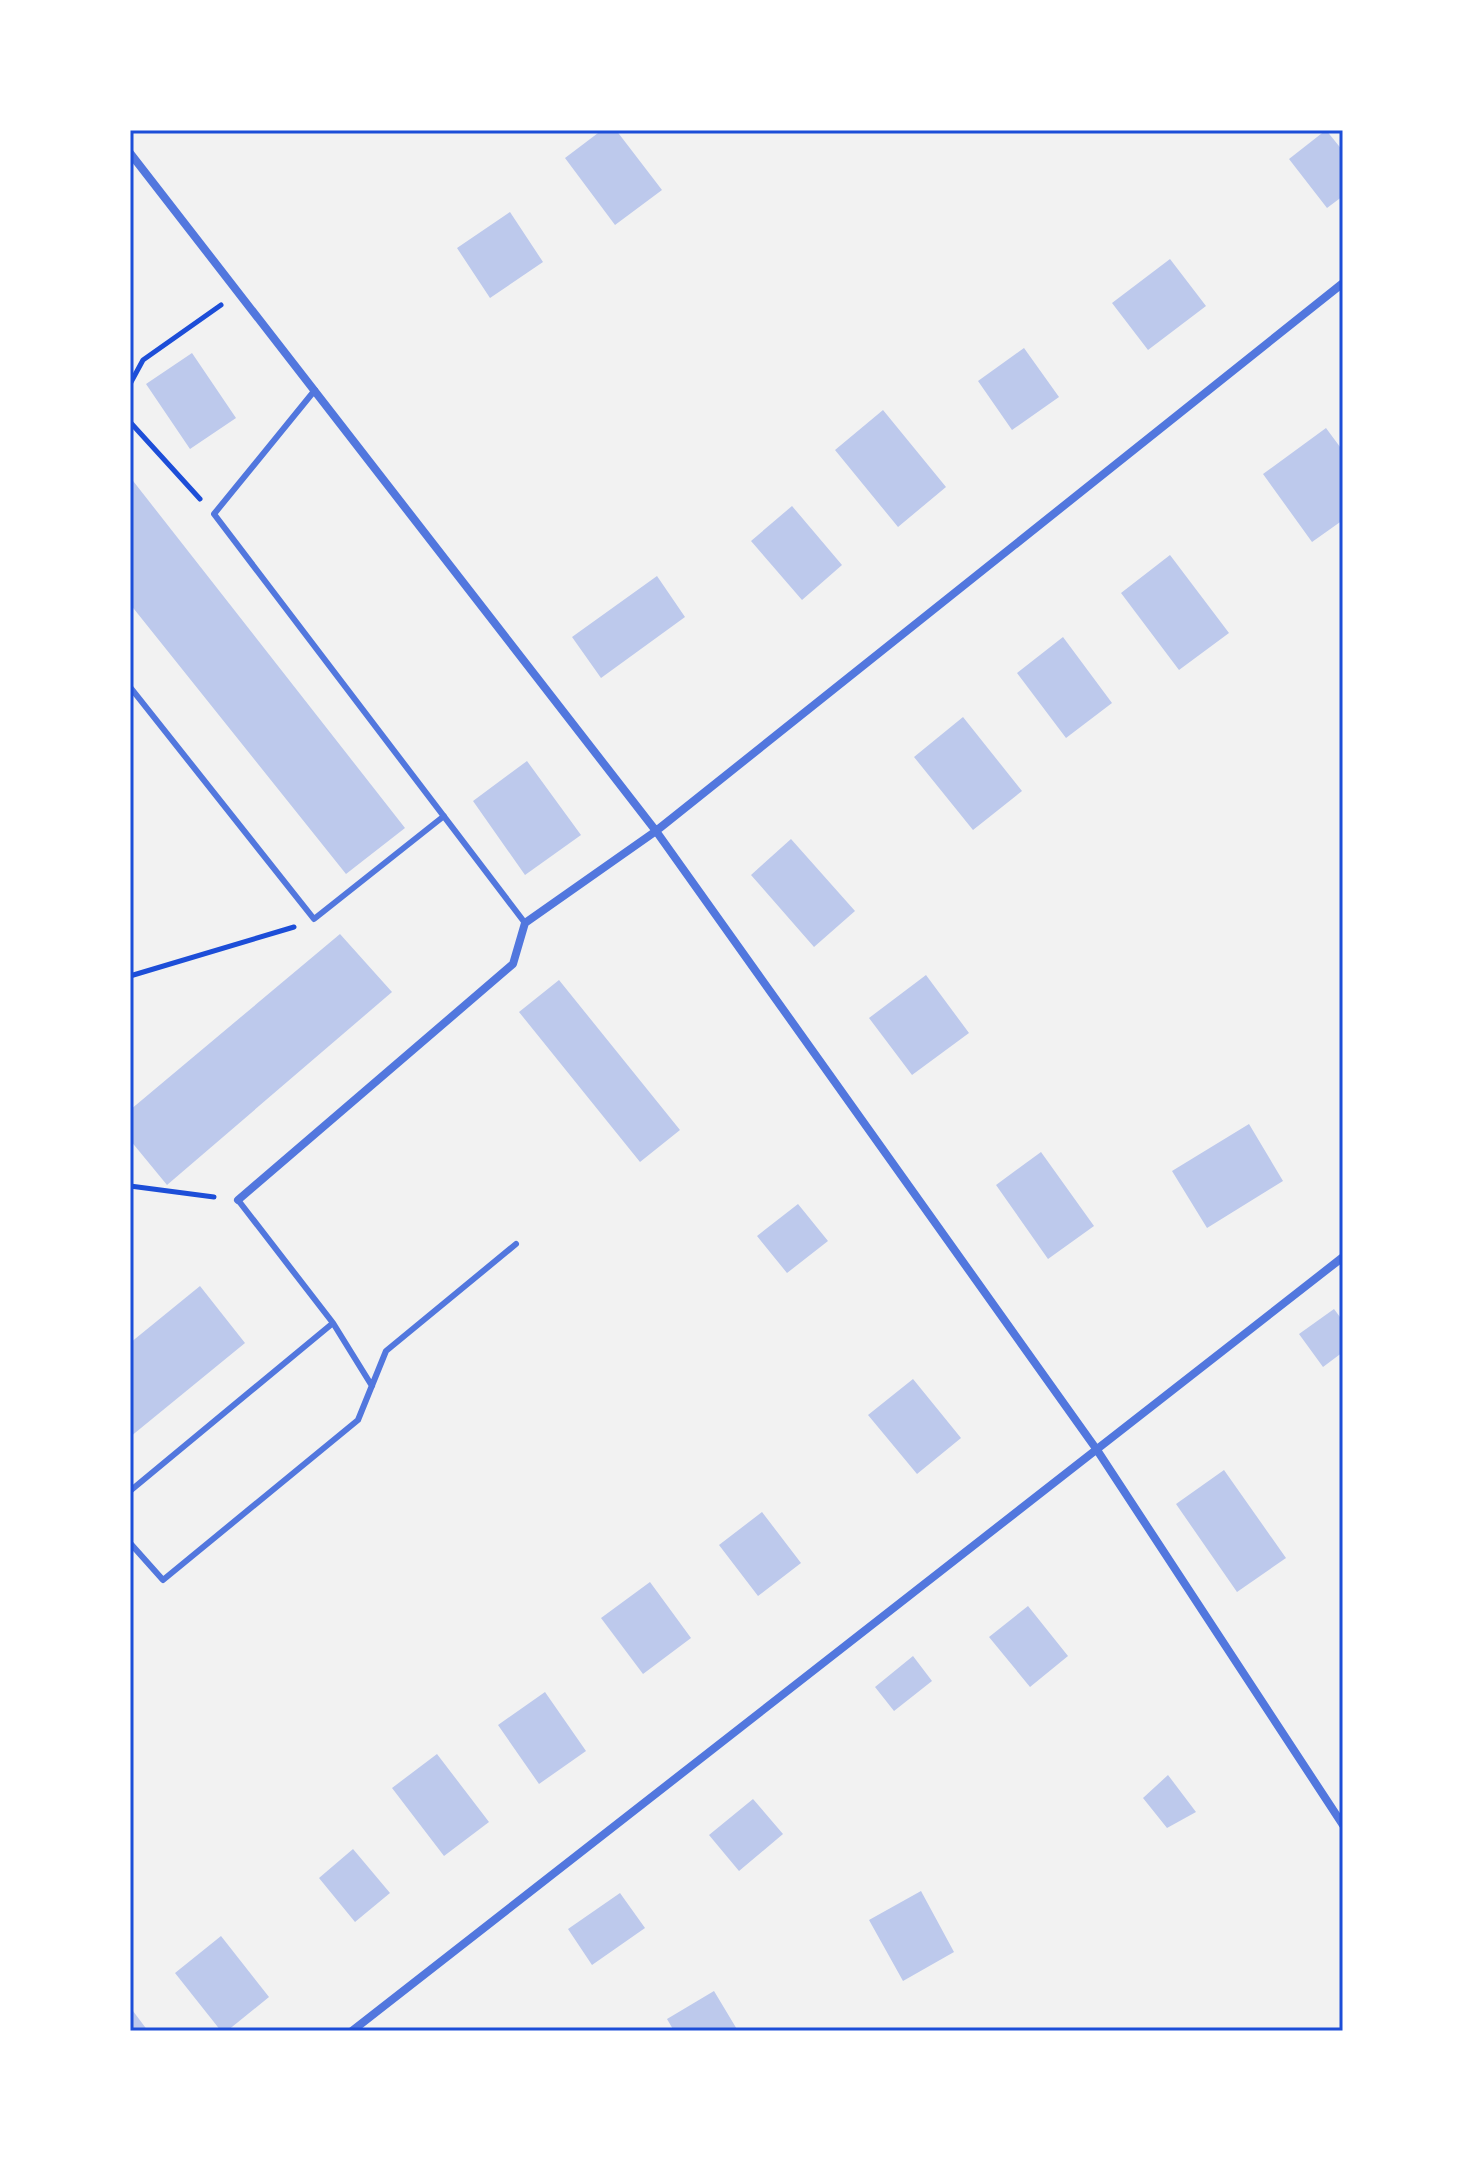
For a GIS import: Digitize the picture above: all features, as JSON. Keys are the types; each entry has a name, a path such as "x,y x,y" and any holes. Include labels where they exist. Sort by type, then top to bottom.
{"street":[{"path":"130,153 656,831 1097,1450 1343,1825"},
{"path":"238,1200 513,964 525,923 656,831 1343,283"},
{"path":"352,2031 1343,1257"}],"lane":[{"path":"315,390 214,514 525,923"},
{"path":"130,687 314,919 444,816"},
{"path":"238,1200 333,1323 372,1386"},
{"path":"130,1543 163,1580 358,1420 386,1351 516,1244"},
{"path":"130,1491 333,1323"}],"path":[{"path":"130,384 143,360 237,294"},
{"path":"130,422 214,514"},
{"path":"130,976 306,922"},
{"path":"130,1186 227,1199"}],"building":[{"path":"602,130 616,130 662,190 615,225 565,158"},
{"path":"1326,130 1343,151 1343,196 1327,208 1289,159"},
{"path":"510,212 543,262 490,298 457,248"},
{"path":"1170,259 1206,306 1148,350 1112,303"},
{"path":"1024,348 1059,397 1012,430 978,381"},
{"path":"192,353 236,418 190,449 146,384"},
{"path":"883,410 946,487 898,527 835,450"},
{"path":"1326,428 1343,451 1343,520 1312,542 1263,474"},
{"path":"130,477 405,828 346,874 130,604"},
{"path":"792,506 842,565 802,600 751,541"},
{"path":"1170,555 1229,633 1179,670 1121,593"},
{"path":"657,576 685,617 601,678 572,637"},
{"path":"1063,637 1112,703 1066,738 1017,673"},
{"path":"963,717 1022,791 973,830 914,757"},
{"path":"527,761 581,835 525,875 473,801"},
{"path":"791,839 855,911 814,947 751,875"},
{"path":"340,934 392,992 167,1185 130,1140 130,1110"},
{"path":"926,975 969,1033 912,1075 869,1018"},
{"path":"559,980 680,1130 640,1162 519,1012"},
{"path":"1249,1124 1283,1181 1207,1228 1172,1171"},
{"path":"1041,1152 1094,1226 1048,1259 996,1185"},
{"path":"798,1204 828,1241 787,1273 757,1236"},
{"path":"200,1286 245,1343 130,1437 130,1343"},
{"path":"1334,1309 1343,1321 1343,1352 1323,1367 1299,1334"},
{"path":"913,1379 961,1438 917,1474 868,1415"},
{"path":"1224,1470 1286,1558 1237,1592 1176,1504"},
{"path":"762,1512 801,1563 758,1596 719,1545"},
{"path":"650,1582 691,1638 643,1674 601,1618"},
{"path":"1028,1606 1068,1656 1030,1687 989,1637"},
{"path":"913,1656 932,1681 894,1711 875,1687"},
{"path":"545,1692 586,1751 539,1784 498,1725"},
{"path":"437,1754 489,1822 444,1856 392,1788"},
{"path":"1168,1775 1196,1812 1167,1828 1143,1798"},
{"path":"753,1799 783,1834 739,1871 709,1835"},
{"path":"353,1849 390,1893 355,1922 319,1878"},
{"path":"921,1891 954,1952 903,1981 869,1920"},
{"path":"620,1893 645,1928 592,1965 568,1929"},
{"path":"221,1936 269,1997 227,2031 221,2031 175,1973"},
{"path":"714,1991 738,2031 674,2031 667,2019"},
{"path":"130,2007 148,2031 130,2031"}]}
